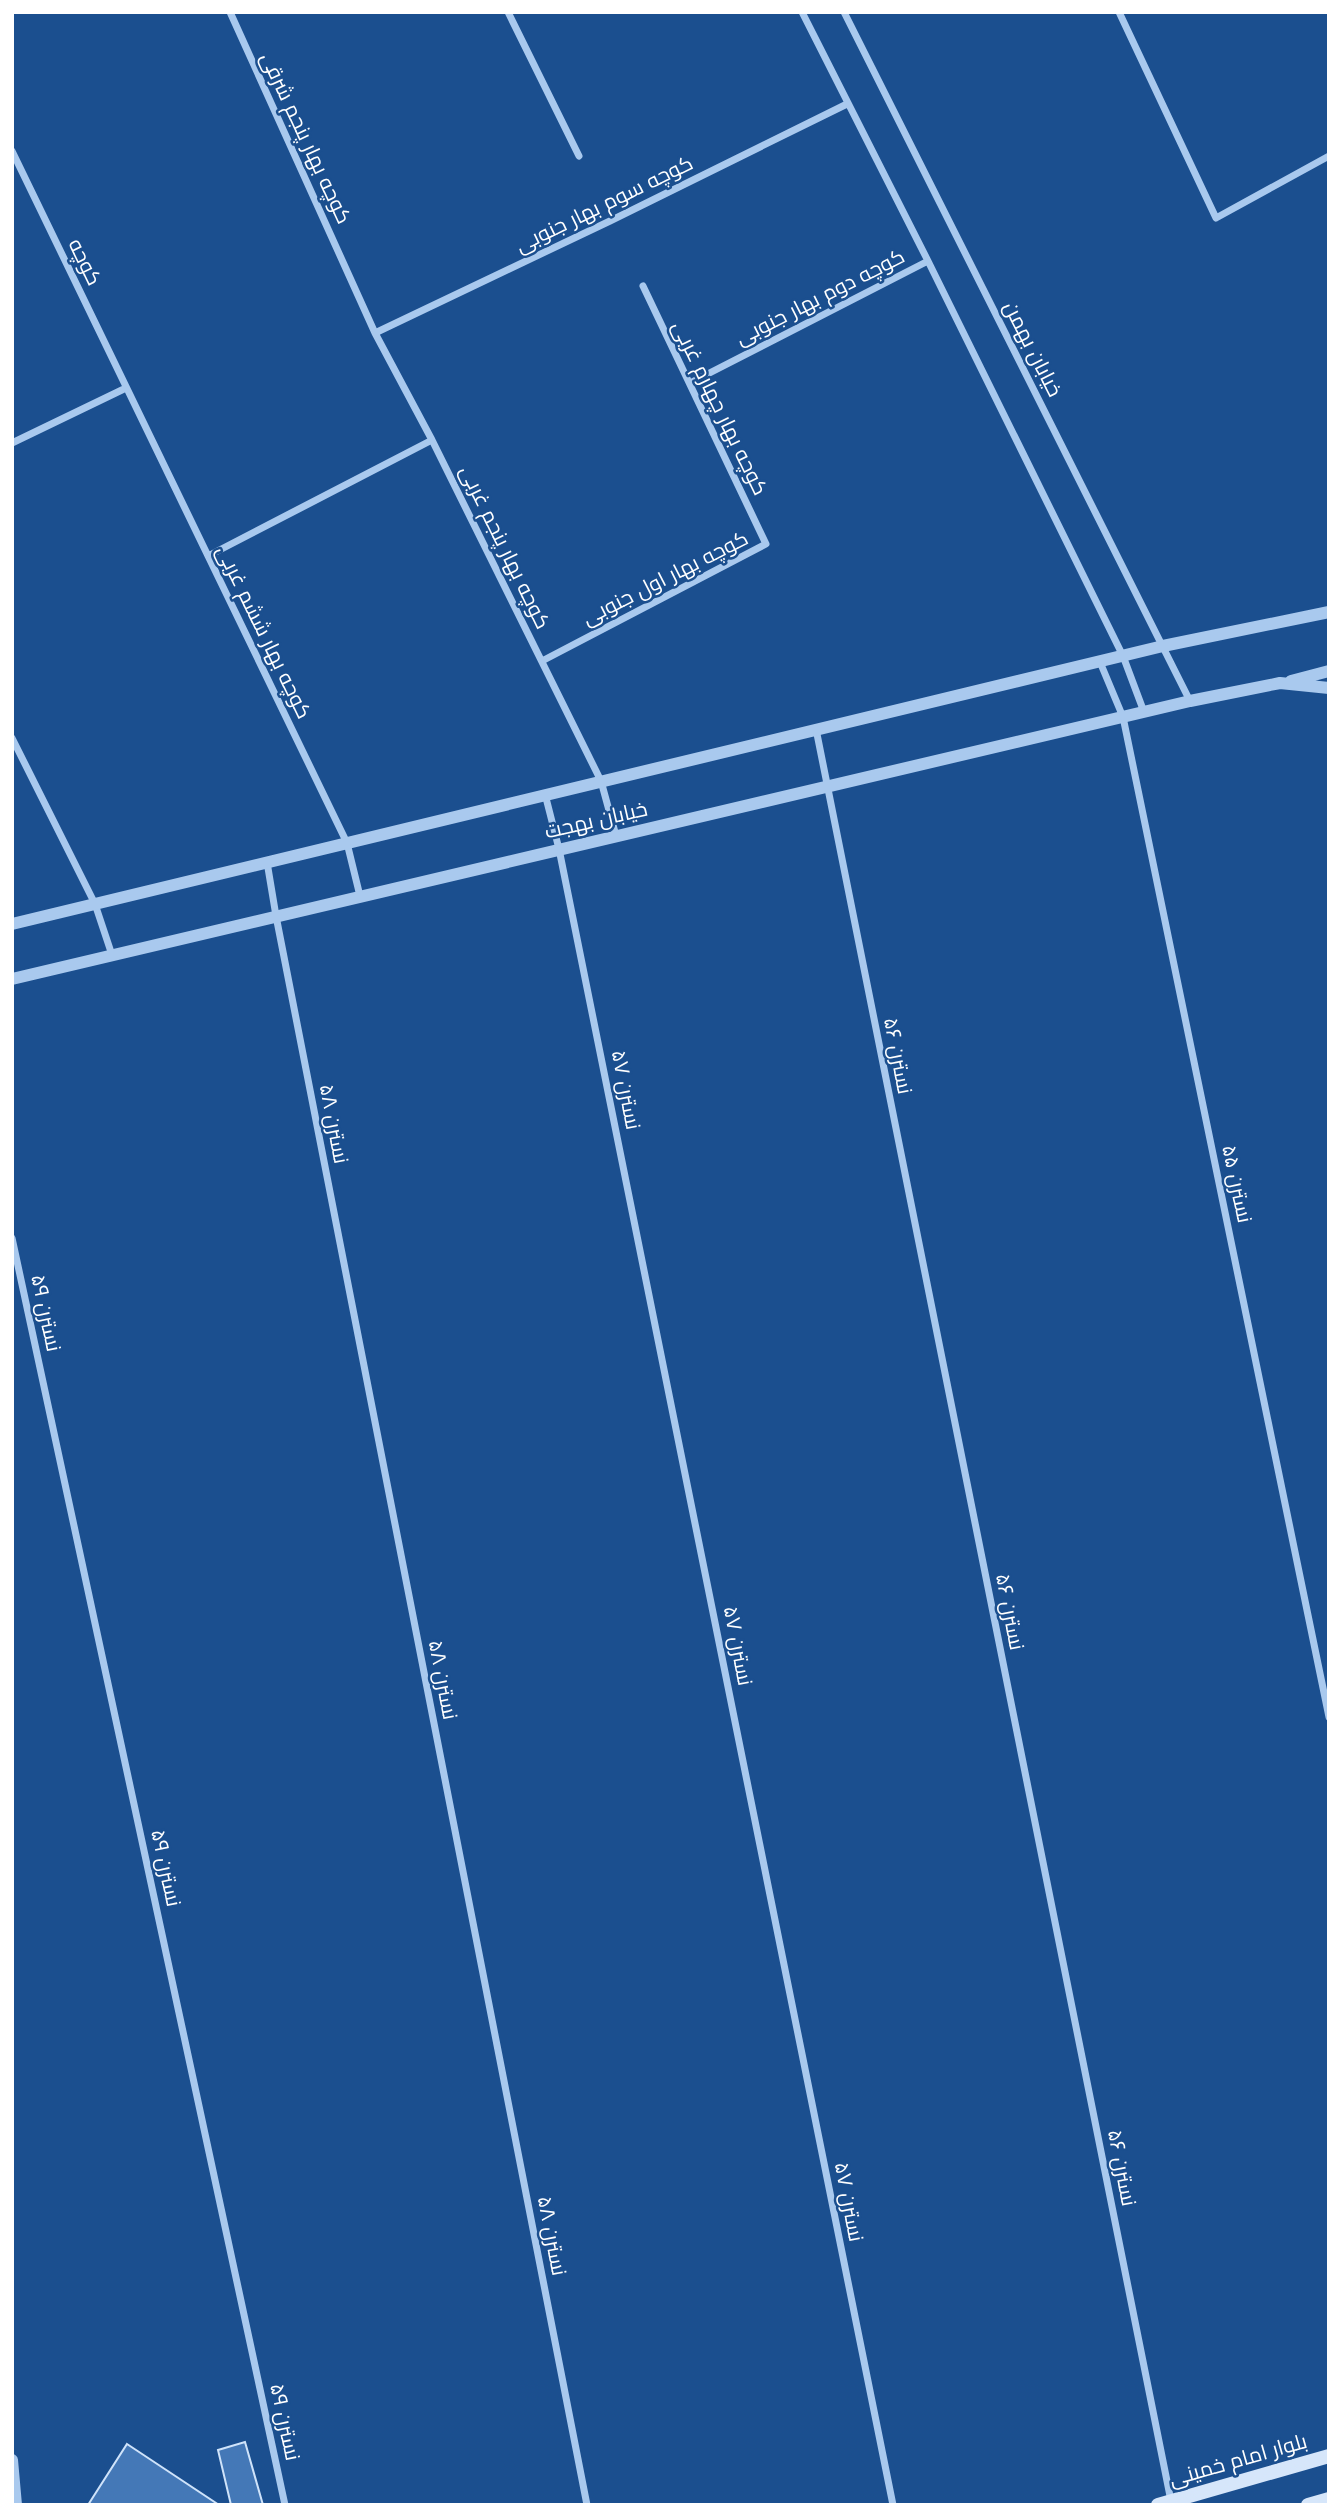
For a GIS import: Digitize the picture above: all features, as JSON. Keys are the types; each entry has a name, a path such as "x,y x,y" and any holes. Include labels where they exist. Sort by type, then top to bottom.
{"main road":[{"name":"بلوار امام خمینی","path":"1165,2503 1329,2456"},
{"path":"1308,2505 1329,2499"}],"street":[{"name":"کوچه بهار پنجم شرقی","path":"230,12 351,278"},
{"path":"508,12 579,156"},
{"path":"802,12 1123,656 1144,712"},
{"name":"خیابان بهمن","path":"844,12 1189,701"},
{"path":"1119,12 1216,218 1329,156"},
{"name":"کوچه سوم بهار جنوبی","path":"375,333 847,104"},
{"name":"کوچه","path":"12,151 126,388"},
{"name":"کوچه دوم بهار جنوبی","path":"690,383 928,261"},
{"name":"کوچه بهار پنجم غربی","path":"351,278 375,333 432,440 601,781 616,836"},
{"name":"کوچه بهار چهارم غربی","path":"643,286 766,544"},
{"path":"12,443 126,388"},
{"name":"کوچه بهار ششم غربی","path":"126,388 347,842 360,896"},
{"path":"208,556 432,440"},
{"name":"کوچه بهار اول جنوبی","path":"542,661 766,544"},
{"name":"خیابان بهجت","path":"12,924 1163,646 1329,612"},
{"path":"1312,615 1329,623"},
{"name":"نسترن ۵۵","path":"1100,662 1123,717 1329,1717"},
{"path":"1280,683 1329,671"},
{"path":"1280,683 1329,688"},
{"name":"خیابان بهجت","path":"12,979 1189,701 1280,683"},
{"name":"نسترن ۵۶","path":"816,729 1165,2503"},
{"path":"12,738 95,904 112,955"},
{"name":"نسترن ۵۷","path":"545,794 559,849 893,2505"},
{"name":"نسترن ۵۸","path":"267,862 587,2505"},
{"name":"نسترن ۵۹","path":"12,1238 285,2505"},
{"path":"12,2459 16,2505"}],"building":[{"path":"245,2442 263,2505 231,2505 218,2450"},
{"path":"127,2444 219,2505 88,2505"}]}
